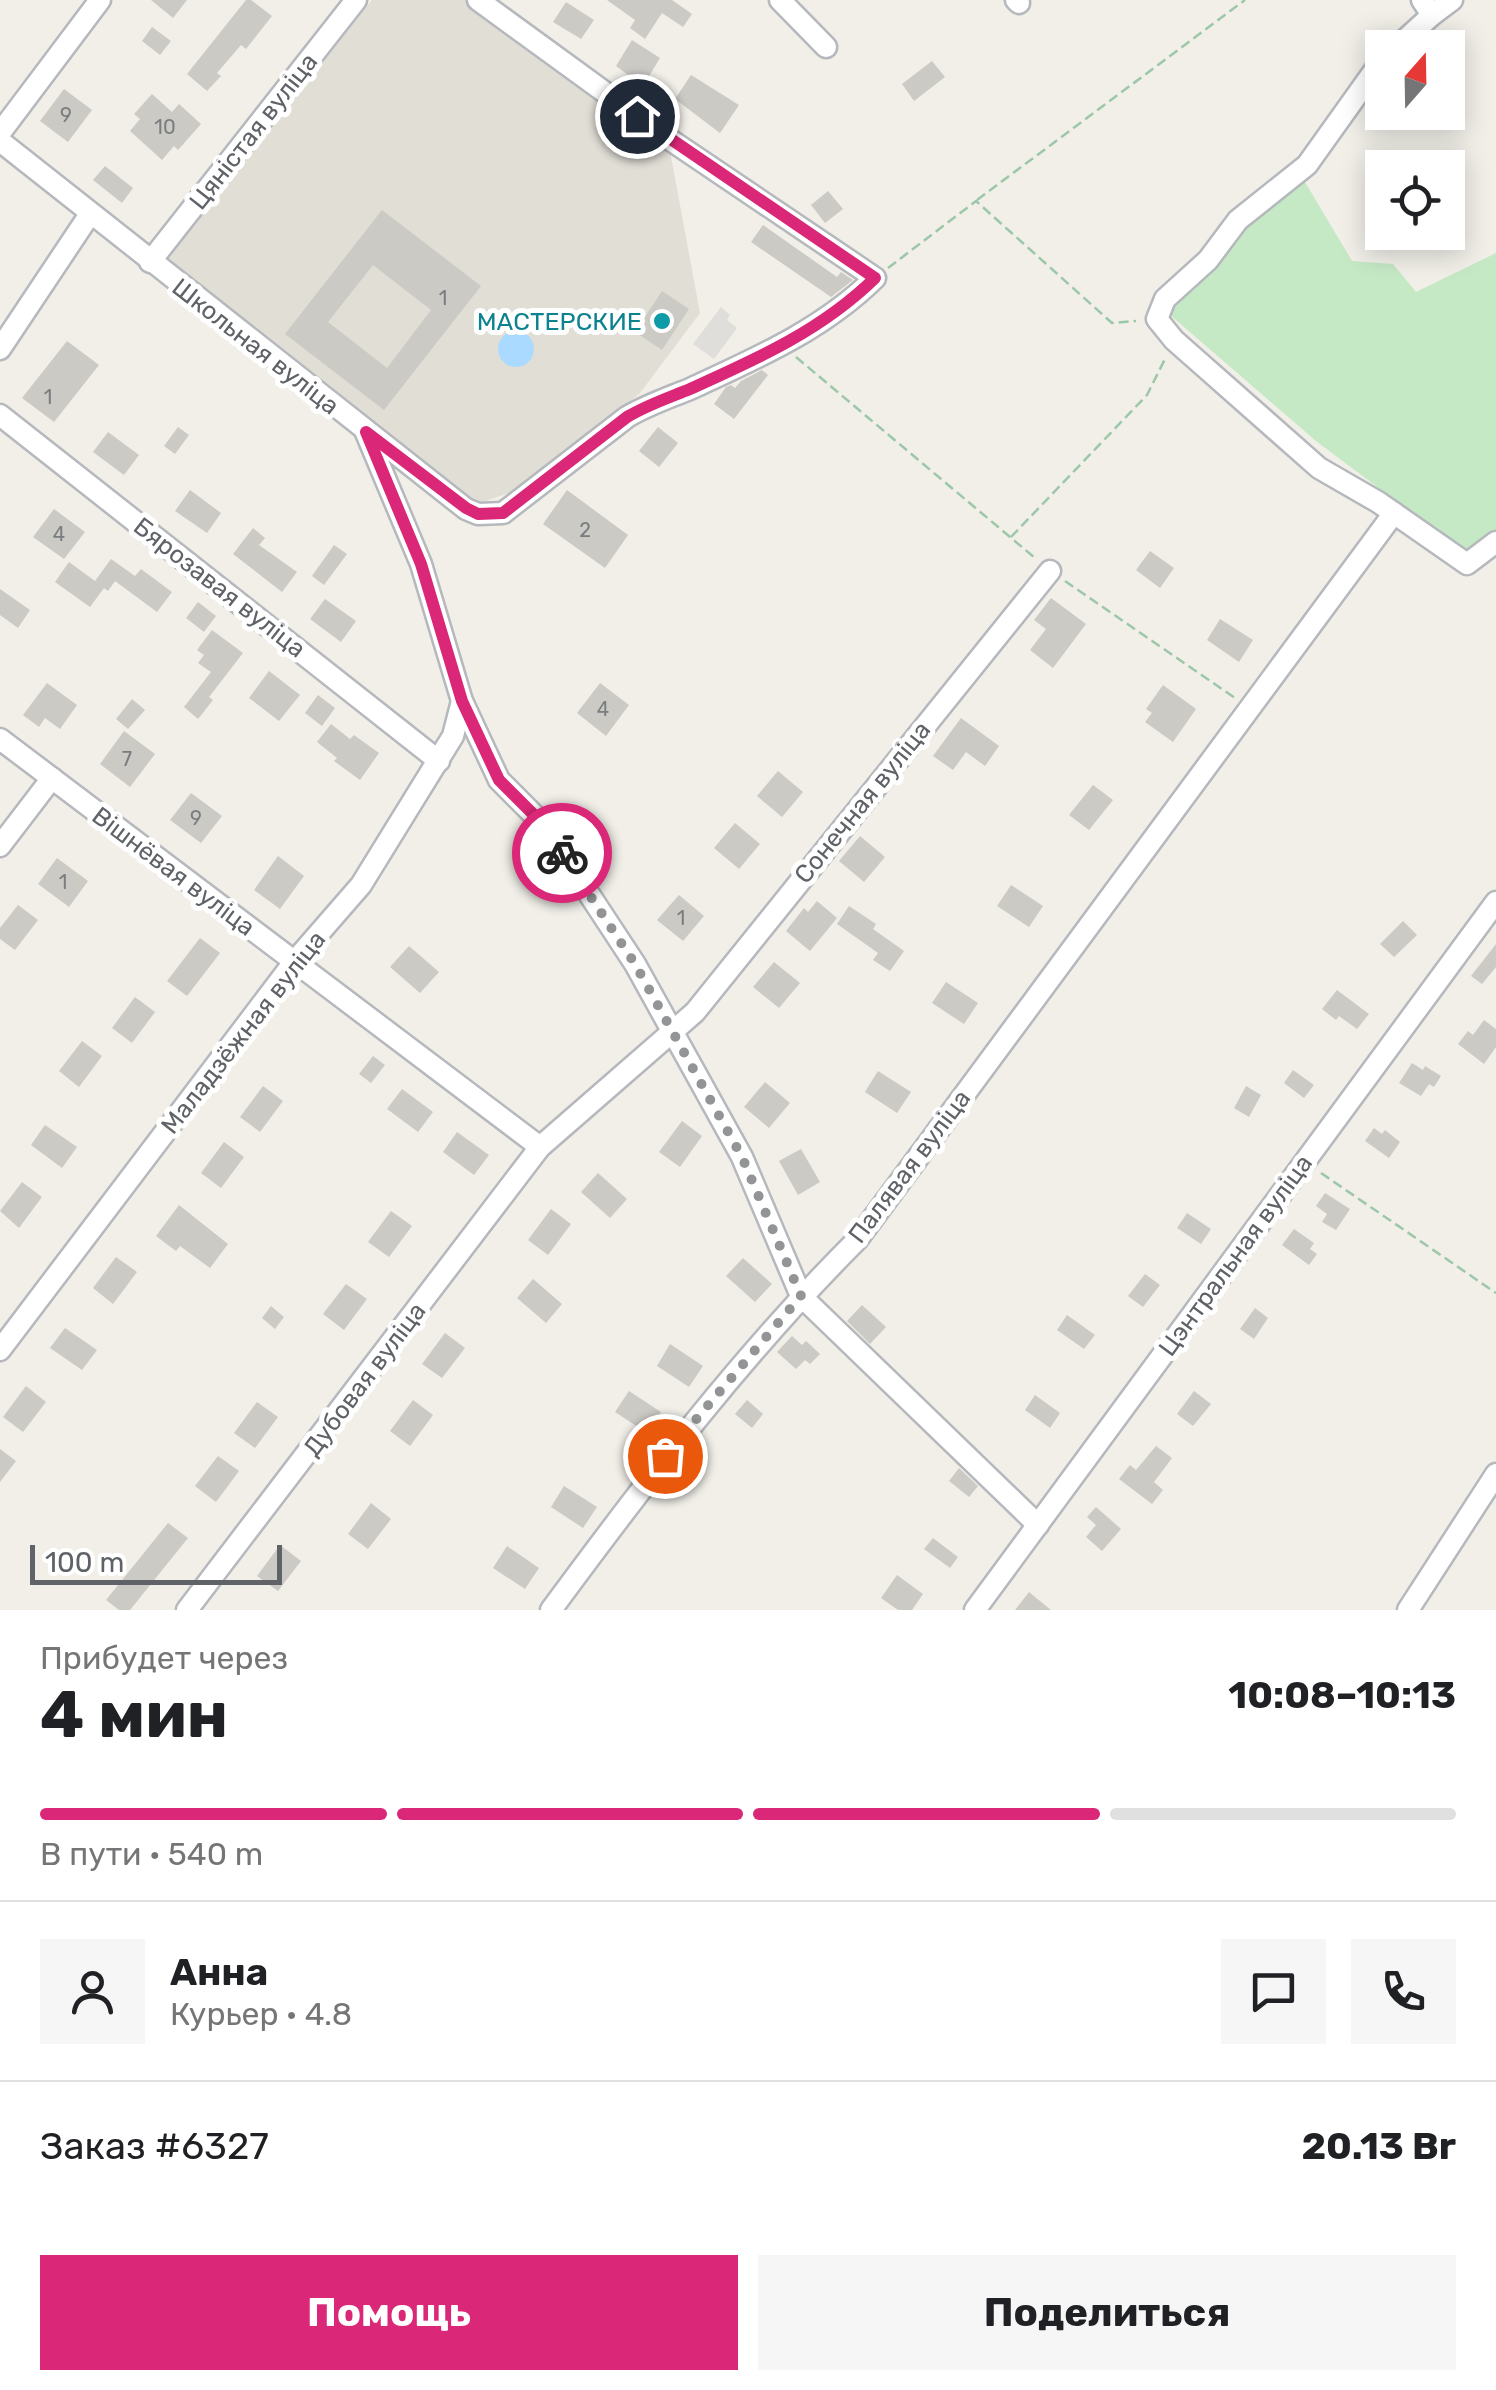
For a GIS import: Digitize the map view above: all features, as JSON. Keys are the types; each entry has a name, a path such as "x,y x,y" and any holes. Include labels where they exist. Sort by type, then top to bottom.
{"street":[{"path":"0,132 100,0"},
{"name":"Цяністая вуліца","path":"150,262 356,0"},
{"path":"478,0 668,140 875,278"},
{"path":"780,0 826,47"},
{"path":"1410,30 1427,7 1452,0"},
{"path":"1365,84 1307,165 1238,220 1208,260 1165,299 1158,318 1174,340 1319,468 1394,513 1466,564 1496,542"},
{"name":"Школьная вуліца","path":"0,141 366,432 478,514 503,513 638,410 783,347 853,300 875,278"},
{"path":"0,349 90,214"},
{"name":"Бярозавая вуліца","path":"0,415 439,761"},
{"path":"366,432 421,564 462,701 499,780 543,824 635,964 742,1157 801,1296 1038,1524"},
{"name":"Палявая вуліца","path":"551,1610 665,1456 801,1296 857,1240 1394,513"},
{"name":"Сонечная вуліца","path":"671,1030 695,1012 722,980 1050,571"},
{"name":"Маладзёжная вуліца","path":"0,1350 294,962 361,884 453,736 462,701"},
{"name":"Вішнёвая вуліца","path":"0,738 540,1147"},
{"path":"0,846 52,778"},
{"name":"Цэнтральная вуліца","path":"976,1610 1496,902"},
{"path":"540,1147 671,1030"},
{"name":"Дубовая вуліца","path":"187,1610 540,1147"},
{"path":"1408,1610 1496,1474"}],"path":[{"path":"875,278 1245,0"},
{"path":"976,201 1112,323 1158,318"},
{"path":"1010,538 1148,395 1174,340"},
{"path":"783,347 1050,571 1248,707"},
{"path":"1304,1160 1496,1293"}],"shaded area":[{"path":"372,0 468,0 670,151 700,313 640,393 526,487 477,504 165,262"},
{"path":"721,307 730,315 727,320 737,328 714,359 693,344"}],"green space":[{"path":"1302,177 1352,261 1393,264 1416,292 1496,253 1496,530 1468,555 1316,441 1169,314 1252,215"}],"water":[{"path":"516,331 529,336 534,349 529,362 516,367 503,362 498,349 503,336"}],"building":[{"path":"151,0 187,0 173,18"},
{"path":"246,0 272,16 246,49 241,45 207,91 187,74"},
{"path":"607,0 672,0 692,14 683,27 662,13 645,39 630,28 635,20"},
{"path":"566,2 594,20 581,39 553,22"},
{"path":"152,27 171,41 160,55 142,41"},
{"path":"632,40 660,58 643,86 616,66"},
{"path":"932,61 945,77 914,101 902,84"},
{"path":"691,75 739,105 720,133 675,99"},
{"path":"64,89 92,110 68,142 40,121"},
{"path":"152,94 172,112 179,104 201,124 178,150 174,146 162,160 130,131 140,119 134,114"},
{"path":"105,166 133,188 122,203 93,180"},
{"path":"828,191 843,209 825,223 811,205"},
{"path":"382,210 481,286 384,410 285,334","holes":["373,265 431,310 387,368 328,322"]},
{"path":"763,225 837,277 841,272 853,280 831,297 751,242"},
{"name":"МАСТЕРСКИЕ","path":"662,291 689,309 662,350 635,332"},
{"path":"67,341 99,365 54,422 22,398"},
{"path":"762,370 768,375 734,419 714,404 726,387 735,388"},
{"path":"178,427 189,435 175,454 164,446"},
{"path":"658,427 678,443 659,467 639,451"},
{"path":"108,432 139,455 124,475 93,452"},
{"path":"190,490 221,513 207,533 175,511"},
{"path":"567,490 628,535 605,568 543,524"},
{"path":"54,509 85,532 64,559 33,537"},
{"path":"253,528 265,538 259,545 297,572 282,592 233,554"},
{"path":"334,545 347,554 324,585 312,576"},
{"path":"1150,551 1174,568 1160,588 1136,570"},
{"path":"111,559 135,576 141,569 172,592 157,612 115,581 108,591 104,588 90,607 55,582 69,562 95,581"},
{"path":"0,589 30,610 18,628 0,615"},
{"path":"1051,598 1086,624 1053,668 1030,650 1046,629 1034,620"},
{"path":"325,599 356,621 341,642 310,619"},
{"path":"198,602 216,616 204,632 186,618"},
{"path":"1220,619 1253,640 1239,662 1207,640"},
{"path":"212,630 243,653 209,697 213,700 198,719 184,707 211,672 198,663 204,655 197,650"},
{"path":"269,671 300,695 279,721 249,698"},
{"path":"47,683 77,705 60,729 45,718 39,727 23,715"},
{"path":"600,683 629,705 606,736 577,713"},
{"path":"1163,685 1196,709 1173,742 1145,722 1152,713 1146,709"},
{"path":"318,695 335,708 322,726 305,713"},
{"path":"132,699 145,710 128,729 116,719"},
{"path":"961,718 999,746 985,766 966,752 953,770 933,756"},
{"path":"331,724 350,739 354,735 379,753 360,780 317,742"},
{"path":"124,731 155,754 130,787 100,764"},
{"path":"778,771 803,792 782,817 757,796"},
{"path":"1093,785 1113,800 1089,830 1069,815"},
{"path":"191,793 222,816 201,843 170,820"},
{"path":"735,823 760,844 739,869 714,848"},
{"path":"860,836 885,857 864,882 839,861"},
{"path":"278,856 304,876 280,909 254,890"},
{"path":"57,858 88,881 69,907 38,884"},
{"path":"1011,885 1043,906 1029,927 997,906"},
{"path":"679,895 704,916 683,941 657,920"},
{"path":"817,901 837,918 810,951 786,931 804,908 808,912"},
{"path":"18,905 38,920 15,950 0,939 0,928"},
{"path":"849,906 876,924 873,929 904,951 890,971 873,960 878,953 837,924"},
{"path":"1403,921 1417,935 1394,957 1380,944"},
{"path":"200,938 220,953 187,996 167,981"},
{"path":"1496,944 1496,967 1482,984 1471,976"},
{"path":"409,946 439,972 420,993 390,967"},
{"path":"774,962 800,983 779,1008 753,987"},
{"path":"946,982 978,1003 964,1024 932,1003"},
{"path":"1337,990 1369,1014 1357,1029 1322,1009"},
{"path":"135,997 155,1012 132,1043 112,1028"},
{"path":"1484,1020 1496,1029 1496,1047 1484,1064 1458,1044 1468,1031 1473,1035"},
{"path":"82,1041 102,1056 79,1087 59,1071"},
{"path":"373,1056 385,1065 371,1083 359,1074"},
{"path":"1412,1063 1441,1076 1421,1096 1399,1083"},
{"path":"1293,1070 1314,1085 1304,1098 1284,1083"},
{"path":"878,1071 911,1092 897,1113 865,1092"},
{"path":"765,1082 790,1103 769,1128 744,1107"},
{"path":"263,1086 283,1101 260,1132 240,1117"},
{"path":"1246,1086 1261,1095 1249,1117 1234,1108"},
{"path":"402,1089 433,1112 418,1132 387,1109"},
{"path":"682,1121 702,1136 680,1167 659,1152"},
{"path":"45,1125 77,1147 62,1168 31,1145"},
{"path":"1374,1128 1382,1134 1385,1130 1400,1142 1389,1158 1365,1141"},
{"path":"457,1132 489,1155 474,1175 443,1152"},
{"path":"224,1142 244,1157 221,1188 201,1173"},
{"path":"801,1149 820,1182 798,1195 779,1161"},
{"path":"598,1173 627,1199 610,1218 581,1192"},
{"path":"22,1182 42,1197 19,1228 0,1211"},
{"path":"1325,1193 1350,1209 1336,1230 1322,1222 1327,1214 1316,1206"},
{"path":"179,1205 228,1244 210,1268 180,1246 176,1251 156,1236"},
{"path":"551,1209 571,1224 548,1255 528,1240"},
{"path":"391,1211 412,1226 389,1257 368,1242"},
{"path":"1187,1213 1211,1229 1201,1244 1177,1228"},
{"path":"1294,1229 1314,1243 1310,1249 1317,1254 1309,1265 1282,1245"},
{"path":"116,1257 137,1272 113,1304 93,1288"},
{"path":"743,1258 772,1284 755,1302 726,1276"},
{"path":"1145,1274 1160,1285 1143,1307 1128,1296"},
{"path":"533,1279 562,1304 546,1323 517,1298"},
{"path":"346,1284 367,1299 344,1330 323,1314"},
{"path":"862,1305 886,1327 870,1344 847,1321"},
{"path":"271,1306 284,1317 275,1329 262,1318"},
{"path":"1255,1308 1268,1318 1254,1339 1240,1329"},
{"path":"1067,1315 1095,1335 1084,1349 1057,1330"},
{"path":"65,1328 97,1350 82,1370 50,1348"},
{"path":"445,1333 465,1348 442,1378 422,1364"},
{"path":"792,1336 802,1345 806,1341 820,1354 810,1364 805,1360 796,1369 777,1352"},
{"path":"670,1344 703,1366 689,1387 657,1366"},
{"path":"26,1386 46,1402 23,1432 3,1417"},
{"path":"629,1391 661,1412 647,1433 615,1412"},
{"path":"1194,1391 1211,1404 1193,1426 1177,1414"},
{"path":"1035,1395 1060,1413 1050,1428 1025,1410"},
{"path":"413,1400 433,1415 410,1446 390,1431"},
{"path":"747,1400 763,1414 752,1428 735,1414"},
{"path":"257,1402 278,1417 255,1448 234,1433"},
{"path":"1156,1446 1172,1458 1154,1482 1163,1490 1152,1504 1119,1479 1130,1465 1136,1470"},
{"path":"0,1449 16,1461 0,1482"},
{"path":"218,1456 239,1471 216,1502 195,1486"},
{"path":"959,1468 978,1486 969,1497 949,1481"},
{"path":"564,1486 597,1507 583,1528 551,1507"},
{"path":"371,1503 391,1519 368,1549 348,1534"},
{"path":"1096,1507 1121,1529 1102,1551 1086,1537 1096,1525 1087,1517"},
{"path":"168,1523 188,1538 130,1610 119,1610 106,1600"},
{"path":"933,1538 958,1557 950,1568 924,1549"},
{"path":"280,1545 301,1561 278,1591 257,1576"},
{"path":"507,1546 539,1568 525,1589 493,1568"},
{"path":"897,1575 923,1594 912,1610 898,1610 881,1598"},
{"path":"1029,1592 1051,1610 1015,1610"}],"way so far":[{"path":"562,853 635,964 742,1157 801,1296 665,1456"}],"place":[{"name":"МАСТЕРСКИЕ","path":"662,321"}],"route":[{"path":"562,853 543,824 499,780 462,701 421,564 366,432 466,508 478,514 503,513 627,417 783,347 853,300 875,278 637,116"}]}
